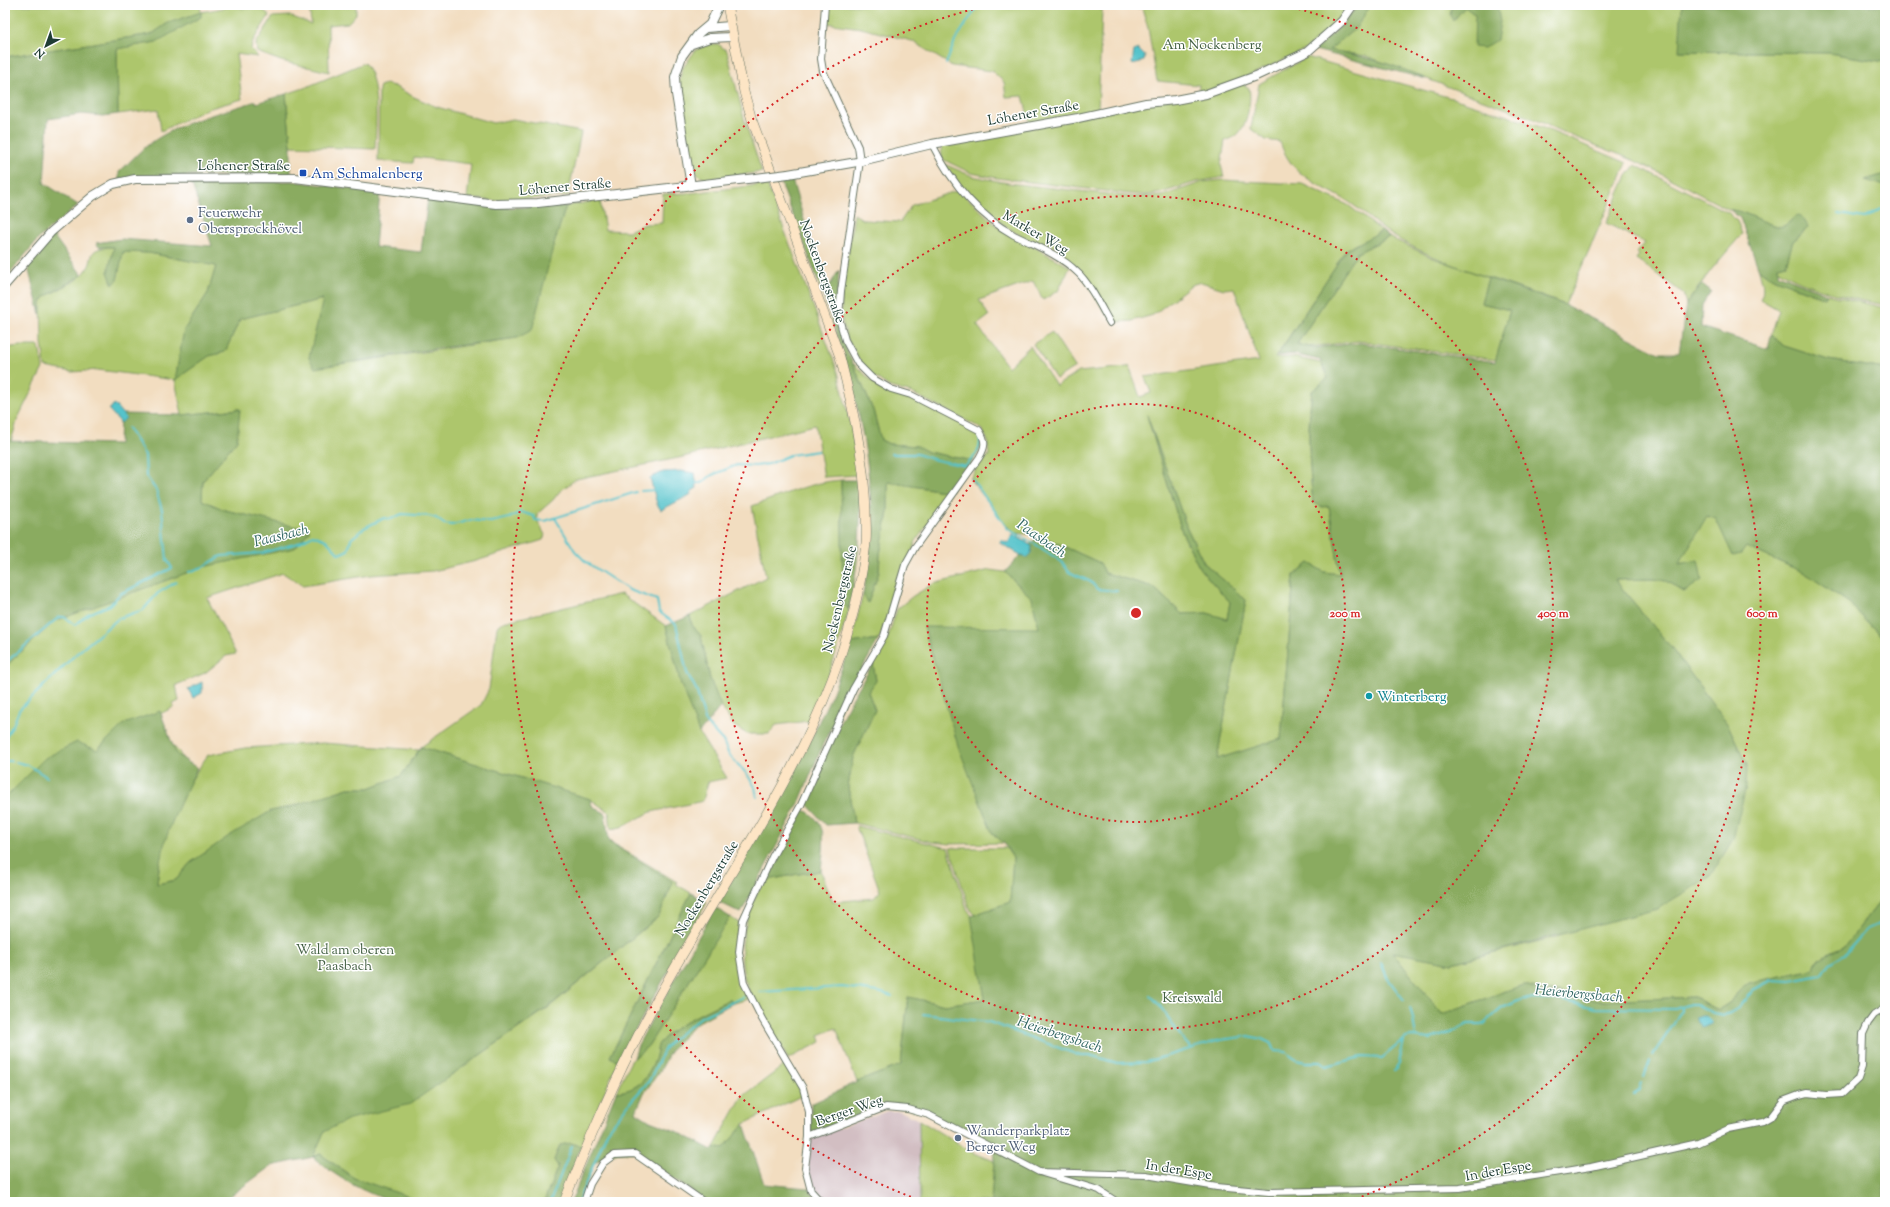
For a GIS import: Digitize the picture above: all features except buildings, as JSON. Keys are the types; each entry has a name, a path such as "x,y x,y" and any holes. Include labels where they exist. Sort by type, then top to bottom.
{"main road":[{"name":"Nockenbergstraße","path":"564,1202 613,1086 648,1015 778,792 819,710 842,656 856,602 866,542 865,484 858,434 840,357 752,120 732,37 727,5"}],"street":[{"path":"691,186 676,94 675,76 682,56 698,34 706,28 714,18 719,5"},
{"name":"Nockenbergstraße","path":"808,1137 809,1112 803,1088 749,993 742,973 739,952 742,920 772,857 801,804 853,688 884,636 905,565 915,547 982,453 985,444 985,440 979,430 911,395 891,389 872,378 858,364 845,340 839,318 841,291 860,162 858,147 823,72 821,59 825,5"},
{"name":"Löhener Straße","path":"5,285 51,232 93,196 113,184 135,179 295,178 496,204 538,203 788,174 860,162 932,144 1078,118 1146,103 1175,100 1206,94 1256,76 1307,52 1342,21 1353,5"},
{"path":"706,28 730,26"},
{"path":"692,44 710,38 732,37"},
{"name":"Marker Weg","path":"932,144 949,174 983,212 1005,230 1058,258 1077,271 1110,324"},
{"name":"In der Espe","path":"1039,1172 1146,1175 1217,1186 1277,1192 1460,1188 1591,1167 1698,1143 1728,1129 1763,1122 1770,1118 1783,1101 1799,1095 1806,1093 1826,1095 1842,1094 1858,1079 1862,1067 1863,1034 1868,1023 1874,1015 1885,1008"},
{"name":"Berger Weg","path":"808,1137 886,1106 908,1109 929,1115 1039,1172 1099,1190 1117,1202"},
{"path":"808,1137 805,1168 811,1191 821,1202"},
{"path":"584,1202 590,1184 603,1163 614,1155 635,1154 704,1202"}],"shaded area":[{"path":"887,1111 900,1111 919,1120 920,1202 824,1202 814,1191 807,1168 811,1138"}],"green space":[{"path":"5,5 200,5 201,12 239,5 241,8 261,9 269,16 253,41 251,49 258,57 236,54 242,99 207,109 161,131 158,109 118,114 117,49 156,42 168,23 152,34 5,57"},
{"path":"309,5 356,5 356,14 348,23 328,25 329,72 281,61 257,52 256,43 273,17 290,16 311,24"},
{"name":"Am Nockenberg","path":"828,5 1350,5 1333,25 1305,50 1239,80 1198,94 1199,85 1157,81 1148,28 1142,8 1102,9 1098,112 1030,124 1023,96 1006,97 1004,82 992,71 952,66 912,41 861,28 826,23"},
{"path":"1358,5 1682,5 1680,51 1829,53 1885,62 1885,174 1866,180 1885,186 1885,305 1858,300 1816,288 1778,270 1778,266 1786,264 1793,241 1805,231 1796,216 1786,225 1779,226 1767,223 1744,213 1730,210 1635,161 1539,121 1366,56 1329,50 1344,22"},
{"path":"1358,5 1371,5 1356,28 1329,50 1379,61 1426,79 1315,50 1344,23"},
{"path":"1452,5 1497,5 1500,22 1497,40 1484,48 1474,47 1475,15 1465,7 1453,21 1450,15"},
{"path":"1682,5 1885,5 1885,62 1829,53 1679,51"},
{"path":"201,12 201,17 156,42 117,49 118,114 103,116 82,114 48,119 44,183 78,205 40,237 5,279 5,57 152,34 168,23"},
{"path":"708,44 718,44 727,51 745,122 762,172 706,179 701,177 691,167 679,83 682,69 692,55 696,50"},
{"path":"1307,57 1462,101 1541,127 1627,163 1565,305 1475,273 1409,245 1390,234 1349,202 1308,179 1299,172 1285,154 1280,142 1266,140 1251,129 1259,84"},
{"path":"364,63 373,80 375,91 375,149 291,146 286,94"},
{"path":"386,84 394,86 437,107 493,123 513,119 581,132 568,196 496,201 467,198 471,164 414,157 413,163 378,161 379,89 380,86"},
{"path":"1243,84 1249,88 1250,93 1248,112 1239,133 1235,137 1225,141 1221,165 1224,177 1196,182 1161,193 1147,195 1130,194 997,178 971,173 942,159 941,145"},
{"path":"286,94 291,146 291,175 200,175 119,180 119,172 143,149 169,132 183,125 212,115 256,101 256,103"},
{"path":"944,164 972,176 1008,183 1133,197 1162,196 1203,182 1222,180 1302,184 1348,205 1382,231 1346,250 1275,358 1293,357 1321,363 1328,379 1312,391 1309,432 1310,474 1313,502 1322,507 1329,506 1340,574 1324,572 1309,563 1294,575 1281,739 1217,759 1246,600 1204,563 1187,528 1148,419 1182,532 1200,569 1230,602 1227,619 1207,613 1182,614 1153,587 1105,573 1100,563 1039,535 1015,533 1006,525 970,479 980,462 985,460 989,455 987,439 982,430 912,393 890,387 873,376 860,361 847,339 841,317 842,291 854,214 864,220 900,222 912,205 959,190 997,226 1070,267 1058,291 1043,300 1033,281 979,300 989,316 977,325 1008,367 1030,346 1056,386 1079,372 1127,367 1129,365 1140,397 1151,393 1145,377 1259,361 1234,288 1224,289 1201,282 1191,285 1153,315 1132,321 1114,321 1104,311 1080,271 1057,256 1060,250 1049,244 1045,249 1015,232 988,214 964,191"},
{"path":"1635,165 1729,213 1737,221 1742,234 1712,269 1686,304 1683,293 1636,259 1639,255 1637,253 1645,243 1606,223 1627,176"},
{"path":"1885,174 1885,186 1865,180"},
{"path":"792,180 808,233 828,288 839,270 836,317 839,332 873,410 881,440 889,444 917,446 928,452 973,461 950,492 888,482 888,512 880,554 879,572 868,603 863,594 870,553 871,528 869,483 864,439 842,352 813,267 781,183"},
{"path":"291,181 380,192 375,247 421,252 428,198 496,208 566,206 553,247 532,330 517,338 440,348 315,368 309,358 323,299 240,319 225,352 209,356 175,380 184,330 208,293 216,266 149,253 123,252 117,280 113,285 108,272 114,247 99,247 96,243 121,239 212,246 192,184"},
{"path":"767,184 838,372 852,431 858,475 824,477 815,425 683,457 576,479 559,492 553,500 537,514 537,520 545,535 543,540 476,561 433,571 371,575 303,586 283,573 207,598 236,654 226,656 205,673 176,685 179,701 173,704 174,707 148,720 179,752 190,773 177,795 147,900 587,802 598,811 601,816 604,830 609,841 677,882 676,884 691,893 610,1057 618,1061 581,1146 571,1143 560,1145 554,1160 558,1166 544,1202 424,1202 394,1193 354,1178 320,1154 313,1157 324,1132 5,1202 5,618 149,420 239,409 182,415 175,380 98,370 72,372 45,367 42,343 41,302 45,297 79,278 88,268 92,255 97,249 114,247 108,272 117,280 123,252 149,253 216,266 208,293 184,330 176,379 209,356 225,352 240,319 324,299 309,358 356,362 517,338 553,247 566,206 600,200 605,230 629,231 645,224 662,223 663,194 690,193","holes":["238,435 237,440 203,481 202,497 202,477","211,504 225,510 290,526 233,515","665,901 659,916 548,1008 463,1067"]},
{"path":"1730,210 1744,213 1767,223 1779,226 1786,225 1796,216 1804,219 1808,228 1793,241 1786,264 1778,266 1778,274 1827,294 1825,298 1775,279 1759,270 1740,218"},
{"name":"Kreiswald","path":"1382,231 1389,237 1357,253 1297,344 1313,348 1360,343 1495,362 1510,310 1481,303 1488,278 1565,305 1659,353 1679,353 1686,304 1702,284 1711,291 1702,305 1701,327 1768,349 1771,335 1784,346 1828,360 1885,369 1885,640 1849,603 1805,573 1746,547 1741,554 1733,556 1716,519 1707,516 1679,564 1698,560 1702,580 1684,592 1666,581 1653,579 1615,580 1674,651 1728,725 1747,765 1746,786 1733,839 1710,877 1657,909 1452,963 1392,952 1442,1014 1523,985 1600,1001 1694,997 1718,1010 1732,1001 1738,992 1749,983 1814,969 1817,959 1844,947 1885,895 1885,1202 991,1202 995,1150 929,1113 885,1105 811,1134 811,1104 857,1082 901,1065 908,997 945,1005 985,999 971,916 1010,902 1013,858 1004,843 992,833 958,746 924,627 1039,628 1032,598 1005,572 1039,535 1100,563 1105,573 1153,587 1182,614 1207,613 1227,619 1230,602 1200,569 1182,532 1147,415 1187,528 1204,563 1246,600 1217,759 1281,739 1294,575 1309,563 1324,572 1340,574 1329,506 1322,507 1313,502 1310,474 1309,432 1312,391 1328,378 1320,360 1293,354 1277,356 1346,250"},
{"path":"53,235 82,275 45,297 41,302 40,314 27,263"},
{"path":"1389,237 1431,257 1488,278 1481,303 1510,310 1496,360 1359,341 1309,347 1297,344 1357,253"},
{"path":"1759,270 1775,279 1825,298 1827,294 1885,308 1885,369 1828,360 1784,346 1771,335 1779,310 1760,299 1763,288"},
{"path":"1052,332 1075,367 1056,379 1033,344"},
{"path":"39,346 43,368 18,418 11,441 5,441 5,348"},
{"path":"853,363 877,386 894,394 910,397 975,430 980,438 981,446 973,461 928,452 917,446 889,444 881,440 873,410"},
{"path":"240,409 237,440 203,481 202,500 225,510 310,530 295,548 203,567 55,621 5,667 5,441 119,444 120,414 182,415"},
{"path":"841,480 842,527 849,610 827,681 809,721 776,725 769,734 747,734 733,725 715,694 710,679 701,636 692,625 690,616 766,577 752,506 807,486"},
{"path":"841,480 860,480 859,546 849,610 843,603"},
{"path":"888,482 950,492 916,541 879,639 851,643 863,594 868,602 879,572 880,554 888,512"},
{"path":"1706,516 1716,519 1733,555 1746,547 1805,573 1849,603 1885,640 1885,895 1844,947 1817,959 1814,969 1749,983 1738,992 1732,1001 1718,1010 1694,997 1600,1001 1523,985 1442,1014 1391,951 1452,963 1560,936 1747,765 1728,725 1674,651 1615,580 1653,579 1666,581 1684,592 1679,564"},
{"path":"990,570 1005,572 1032,598 1039,628 992,833 1004,843 950,844 932,842 854,823 848,787 853,757 875,710 868,692 876,680 873,664 888,637 897,609 913,596 933,584"},
{"path":"621,594 666,626 699,733 727,778 708,782 703,801 651,812 621,827 611,829 609,812 590,799 421,747 481,705 489,689 497,627 503,622"},
{"path":"690,616 692,625 701,636 710,679 721,706 699,733 681,685 666,626"},
{"path":"879,639 847,695 823,744 799,803 741,913 719,902 803,755 833,692 851,643"},
{"path":"873,664 876,681 868,692 875,710 853,757 848,787 854,823 826,825 806,803 819,767 835,731"},
{"name":"Wald am oberen Paasbach","path":"160,711 176,754 197,768 177,810 166,838 157,884 176,880 190,863 229,836 271,811 290,807 348,788 369,788 401,776 421,747 590,799 592,806 605,813 609,842 673,882 659,916 547,1008 410,1104 349,1119 324,1132 313,1157 271,1166 222,1202 5,1202 5,798 45,758 77,742 97,750 124,724"},
{"path":"323,743 419,750 401,776 369,788 348,788 290,807 271,811 190,863 176,880 157,884 163,844 170,822 188,786 208,755 245,748"},
{"path":"802,809 811,814 821,828 824,844 821,871 763,881"},
{"path":"856,826 948,848 967,909 972,916 985,999 945,1005 908,997 901,1065 857,1082 836,1028 819,1035 821,1042 788,1059 750,993 742,965 743,936 751,908 763,881 821,871 833,902 874,898 880,891"},
{"path":"950,848 1006,848 1013,858 1010,902 974,915 969,908"},
{"path":"691,893 707,902 618,1061 610,1057"},
{"path":"715,908 730,917 648,1046 634,1058 638,1045 652,1019"},
{"path":"730,917 739,923 737,952 739,972 748,999 731,1004 730,999 684,1023 660,1042 653,1064 642,1082 631,1089 616,1092 631,1061 648,1046"},
{"path":"731,999 731,1004 695,1024 671,1050 660,1071 644,1093 636,1112 650,1121 676,1131 712,1150 714,1147 723,1149 744,1124 764,1184 808,1188 819,1202 707,1202 635,1152 612,1154 594,1163 580,1202 571,1202 616,1092 631,1089 642,1082 653,1064 659,1043 668,1035 694,1018"},
{"path":"786,1064 801,1088 803,1095 744,1124 723,1149 714,1147 742,1097"},
{"path":"919,1120 972,1152 994,1161 991,1202 920,1202"},
{"path":"571,1143 581,1146 560,1202 544,1202 558,1166 554,1160 560,1145"},
{"path":"320,1154 354,1178 424,1202 397,1202 372,1194 350,1184 330,1171 313,1157"}],"water":[{"path":"1138,49 1145,56 1144,61 1132,64 1134,51"},
{"path":"114,404 126,418 121,423 109,410"},
{"path":"681,471 695,473 697,488 692,491 690,495 661,510 657,504 650,478 663,472"},
{"path":"1013,534 1032,546 1031,553 1026,558 1000,543 1001,540 1008,543"},
{"path":"202,682 202,693 193,698 188,689"},
{"path":"1706,1016 1713,1023 1702,1028 1695,1018"}],"waterway":[{"path":"946,64 955,41 978,5"},
{"path":"1838,214 1865,218 1885,207"},
{"path":"5,663 59,617 64,617 75,625 88,614 110,605 120,594 172,568 167,560 162,510 156,490 146,476 145,455 128,428"},
{"name":"Paasbach","path":"891,454 917,454 936,460 966,466 980,445 979,437"},
{"name":"Paasbach","path":"695,483 701,483 712,475 737,465 756,466 769,464 790,455 818,451"},
{"name":"Paasbach","path":"972,479 1008,529 1035,544 1062,562 1069,572 1091,582 1097,589 1117,591"},
{"name":"Paasbach","path":"641,491 655,490"},
{"name":"Paasbach","path":"189,572 203,567 221,556 262,553 298,543 313,535 326,540 339,554 348,550 351,539 364,528 384,518 391,519 402,514 429,516 436,518 444,524 452,525 471,520 491,522 509,518 521,512 534,516 535,520 545,521 636,492"},
{"path":"555,518 575,551 586,562 629,590 657,600 659,612 676,624 687,673 696,689 706,723 723,741 729,755 747,774 755,787 757,797"},
{"name":"Paasbach","path":"5,738 14,723 19,710 76,654 119,618 143,610 158,593 176,582"},
{"path":"5,761 11,761"},
{"path":"16,762 28,765 47,777"},
{"name":"Heierbergsbach","path":"923,1014 989,1022 1081,1056 1093,1056 1117,1063 1146,1062 1220,1040 1249,1036 1262,1039 1272,1044 1275,1051 1286,1052 1296,1060 1321,1062 1326,1066 1362,1057 1382,1058 1406,1038 1412,1037 1430,1039 1451,1033 1468,1024 1484,1024 1502,1008 1523,999 1560,1000 1596,1008 1675,1009 1690,1004 1696,1004 1713,1013 1723,1015 1738,1008 1753,990 1772,980 1791,981 1821,975 1829,963 1846,953 1867,929 1881,923 1885,918"},
{"path":"1381,963 1388,979 1404,1000"},
{"name":"Heierbergsbach","path":"759,992 842,987 878,992 892,996"},
{"name":"Heierbergsbach","path":"1150,995 1161,1007 1185,1042 1191,1048"},
{"name":"Heierbergsbach","path":"578,1202 607,1132 649,1081 665,1048 672,1040 701,1017 743,997"},
{"path":"1653,1055 1682,1011 1682,1007"},
{"path":"1410,1008 1416,1037"},
{"path":"1394,1071 1399,1063 1404,1040"},
{"path":"1644,1077 1650,1061"},
{"path":"1634,1094 1639,1090 1641,1083"},
{"path":"550,1202 572,1146"}],"place":[{"name":"Am Schmalenberg","path":"303,173"},
{"name":"Feuerwehr Obersprockhövel","path":"190,220"},
{"name":"Winterberg","path":"1369,696"},
{"name":"Wanderparkplatz Berger Weg","path":"958,1138"}]}
